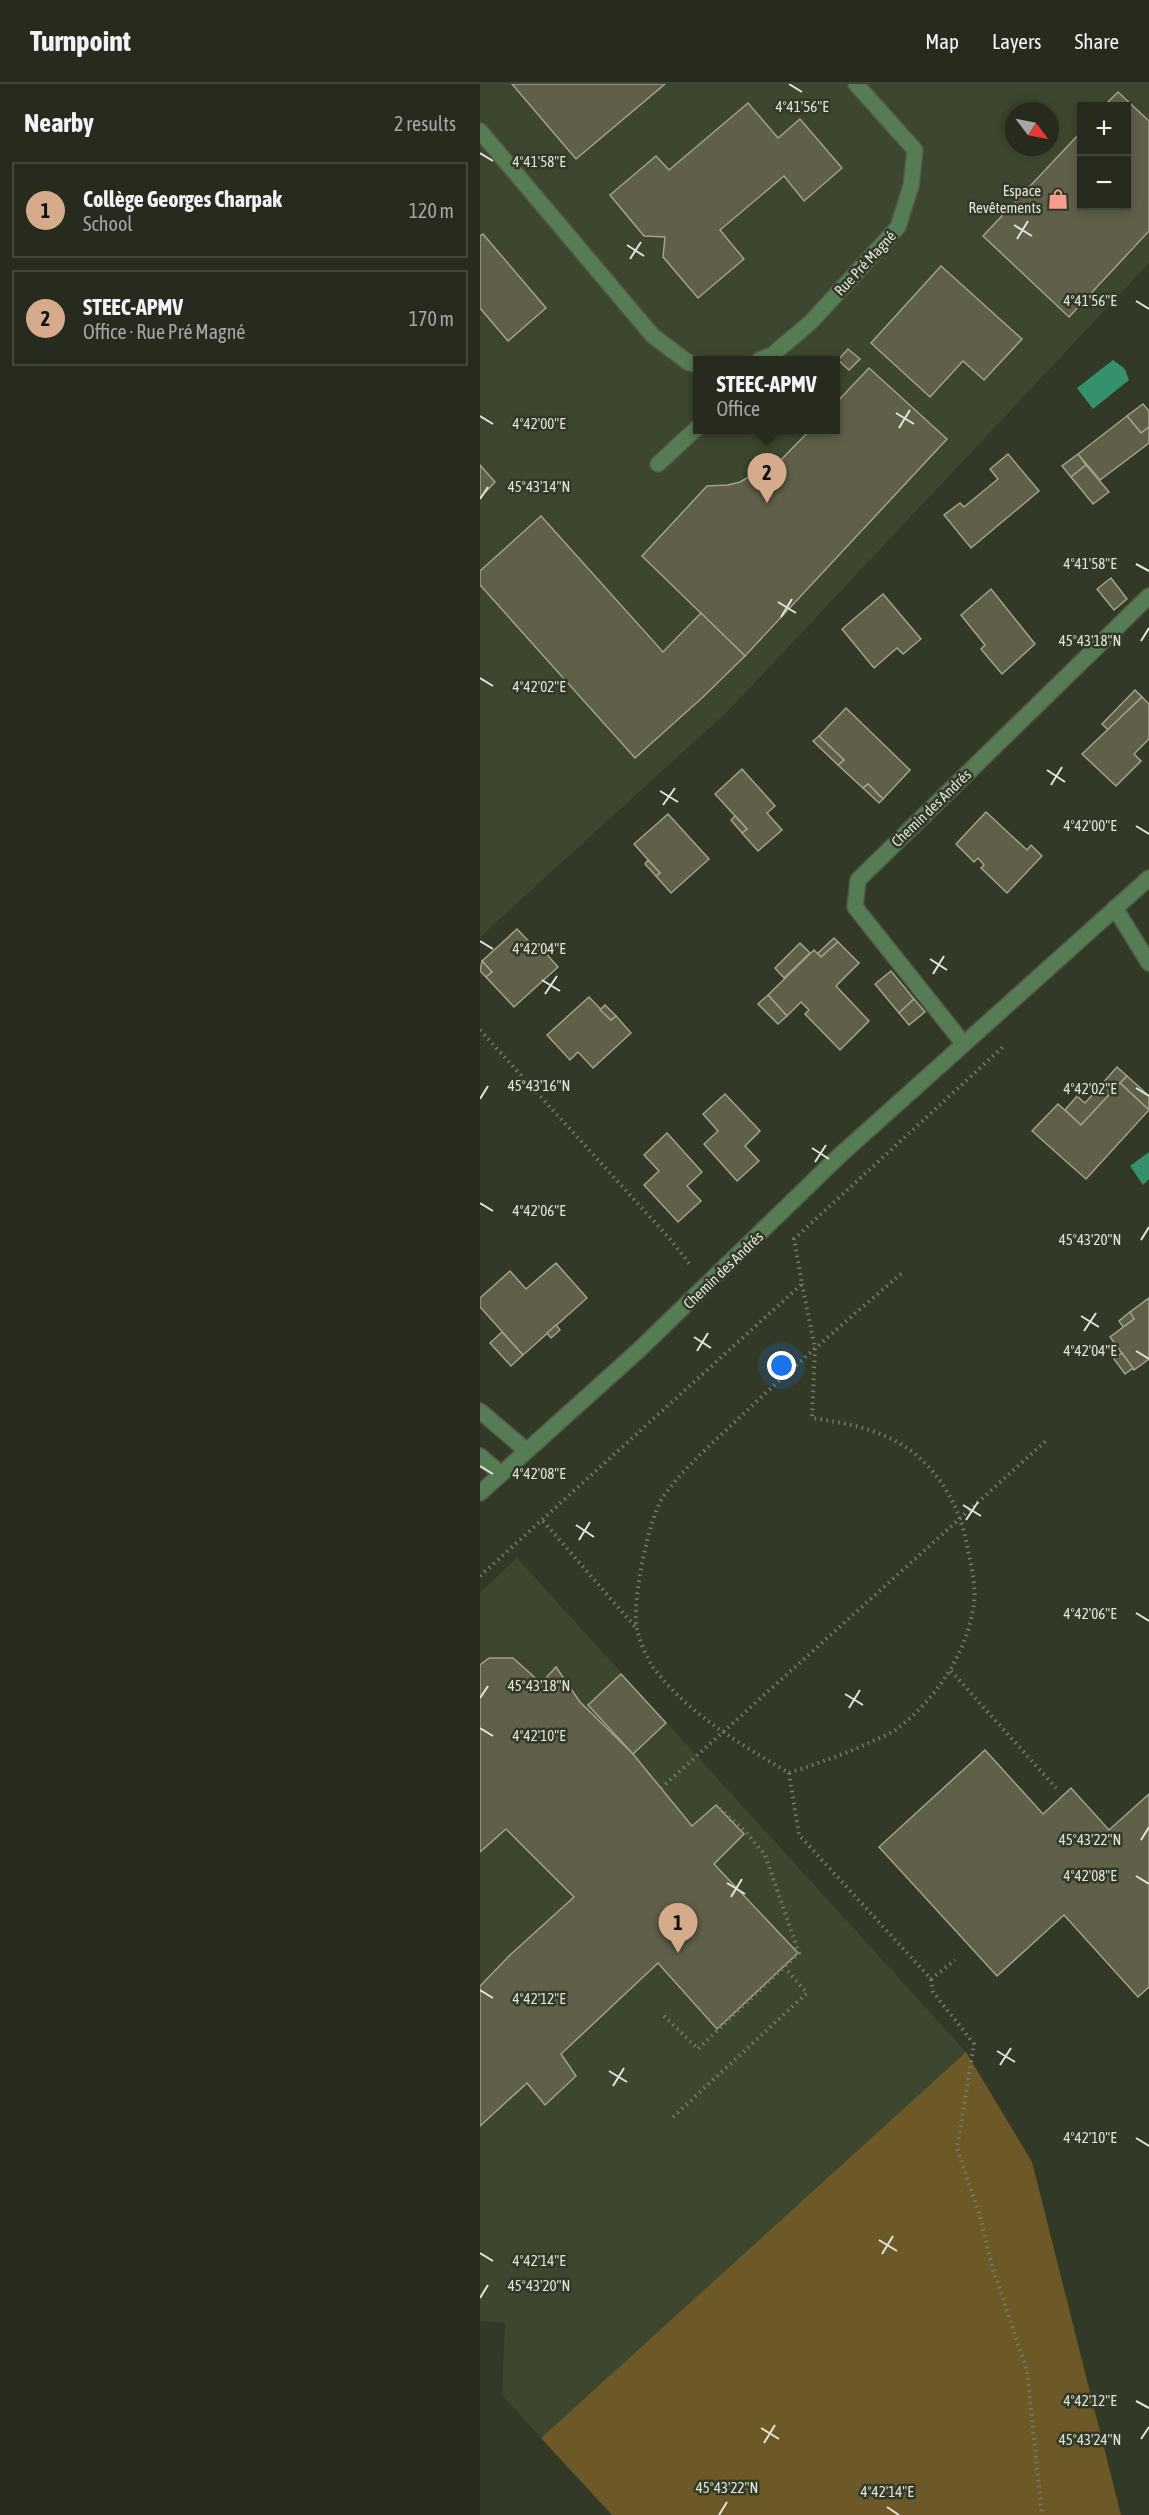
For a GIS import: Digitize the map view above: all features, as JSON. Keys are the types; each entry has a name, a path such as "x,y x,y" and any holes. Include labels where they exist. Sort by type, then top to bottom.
{"street":[{"name":"Rue Pré Magné","path":"769,356 811,322 898,227 911,186 915,150 856,84"},
{"path":"480,131 653,336 693,364"},
{"path":"658,464 693,432"},
{"name":"Chemin des Andrés","path":"963,1043 855,907 858,880 1149,596"},
{"name":"Chemin des Andrés","path":"480,1493 706,1286 838,1157 1149,878"},
{"path":"1115,908 1149,963"},
{"path":"480,1411 527,1451"},
{"path":"480,1456 501,1474"}],"path":[{"path":"480,1030 670,1239 706,1286"},
{"path":"543,1521 637,1629 652,1666 690,1706 722,1733 789,1773 841,1756 896,1730 929,1699 951,1671 966,1634 974,1603 973,1571 960,1519 953,1500 938,1478 913,1453 878,1432 812,1418 815,1348 794,1239 1006,1044"},
{"path":"637,1629 640,1564 662,1499 685,1470 770,1388 902,1272"},
{"path":"480,1576 802,1284"},
{"path":"661,1788 1048,1439"},
{"path":"951,1671 1056,1788"},
{"path":"789,1773 800,1835 931,1979 933,1992 974,2044 957,2148 980,2216 992,2266 1027,2371 1042,2515"},
{"path":"664,2016 698,2049 799,1953 765,1855 745,1832 716,1805"},
{"path":"931,1979 955,1960"},
{"path":"673,2117 807,1993 785,1968"}],"shaded area":[{"path":"480,84 1149,84 1149,263 729,710 480,937"},
{"path":"1113,360 1124,368 1129,380 1093,409 1077,388"},
{"path":"1149,1152 1149,1179 1143,1185 1130,1166"},
{"path":"517,1558 966,2052 541,2438 502,2395 505,2323 480,2321 480,1592"},
{"path":"966,2052 1032,2162 1121,2515 612,2515 541,2438"}],"building":[{"path":"512,84 665,84 576,159"},
{"path":"1118,92 1129,102 1108,102"},
{"path":"748,103 778,138 800,119 842,168 804,201 784,176 720,230 744,259 698,298 663,257 665,237 644,236 610,195 656,156 669,170"},
{"path":"1131,104 1149,121 1149,231 1069,317 983,236 1077,136 1077,210 1131,210"},
{"path":"483,234 546,308 508,341 480,308 480,236"},
{"path":"941,266 1022,339 984,380 963,361 930,397 871,343"},
{"path":"848,349 860,359 849,370 840,362 840,358"},
{"path":"869,368 947,439 745,656 642,556 707,486 740,482 772,461 777,464 806,434 840,434 840,399"},
{"path":"1143,404 1149,411 1149,427 1141,433 1127,416"},
{"path":"1127,416 1141,433 1149,427 1149,443 1100,480 1078,454"},
{"path":"1008,454 1039,491 971,548 944,515 960,503 964,507 998,479 990,469"},
{"path":"1078,454 1086,465 1071,477 1062,466"},
{"path":"480,465 495,482 480,498"},
{"path":"1086,465 1109,492 1093,504 1071,477"},
{"path":"541,516 663,652 701,613 745,656 635,758 480,585 480,571"},
{"path":"1111,578 1127,599 1114,610 1097,589"},
{"path":"991,589 1035,644 1002,674 981,649 985,645 961,615"},
{"path":"883,594 921,639 903,654 897,648 874,668 842,629"},
{"path":"1135,690 1142,697 1108,730 1102,724"},
{"path":"1142,697 1149,704 1149,739 1134,754 1141,761 1116,786 1082,754"},
{"path":"846,708 910,770 883,799 868,784 863,788 838,765 844,760 819,736"},
{"path":"819,736 844,760 838,765 813,741"},
{"path":"742,769 775,806 767,813 782,830 758,851 742,833 747,829 715,794"},
{"path":"868,784 883,799 879,803 863,788"},
{"path":"986,812 1027,850 1031,845 1042,856 1007,893 981,868 984,865 978,858 974,862 956,844"},
{"path":"668,814 709,859 671,893 656,876 660,873 634,844"},
{"path":"735,816 747,829 742,833 731,820"},
{"path":"648,860 660,873 656,876 645,864"},
{"path":"517,929 539,952 542,949 558,967 514,1007 486,977 492,972 482,961"},
{"path":"834,938 838,942 821,957 817,954"},
{"path":"838,942 859,963 836,986 869,1021 840,1050 805,1014 809,1010 801,1002 787,1016 768,995 814,950 821,957"},
{"path":"800,943 810,953 784,978 775,968"},
{"path":"482,961 492,972 486,977 480,971"},
{"path":"891,971 914,999 899,1013 875,984"},
{"path":"768,995 787,1016 778,1024 758,1004"},
{"path":"589,997 611,1020 616,1016 631,1033 593,1068 578,1052 570,1060 547,1035"},
{"path":"914,999 925,1012 909,1025 899,1013"},
{"path":"605,1005 616,1016 611,1020 600,1010"},
{"path":"1117,1067 1127,1076 1081,1125 1065,1110 1077,1096 1085,1103"},
{"path":"1127,1076 1149,1096 1149,1110 1120,1083"},
{"path":"1120,1083 1149,1110 1086,1179 1032,1131 1058,1104 1081,1125"},
{"path":"725,1094 760,1131 745,1146 759,1161 737,1181 704,1144 718,1131 703,1114"},
{"path":"667,1133 702,1172 687,1186 701,1201 678,1222 644,1185 659,1171 644,1155"},
{"path":"556,1263 587,1298 523,1355 480,1307 480,1298 510,1271 526,1289"},
{"path":"1149,1298 1149,1359 1134,1370 1110,1337 1134,1319 1130,1312"},
{"path":"1130,1312 1134,1319 1123,1327 1119,1321"},
{"path":"556,1325 560,1330 551,1338 547,1333"},
{"path":"502,1332 523,1355 511,1366 490,1343"},
{"path":"1122,1353 1133,1368 1125,1374 1114,1359"},
{"path":"489,1658 513,1658 541,1683 556,1667 580,1702 633,1754 692,1826 716,1805 744,1834 714,1864 798,1953 717,2029 658,1963 561,2054 576,2076 545,2105 527,2083 480,2126 480,1986 510,1955 574,1897 506,1829 480,1852 480,1665"},
{"path":"621,1674 666,1723 633,1754 588,1705"},
{"path":"985,1750 1043,1814 1071,1788 1109,1830 1149,1794 1149,1987 1138,1997 1064,1915 997,1976 879,1847"}],"place":[{"name":"Espace Revêtements","path":"1058,199"},
{"name":"STEEC-APMV","path":"767,503"},
{"name":"Collège Georges Charpak","path":"678,1953"}]}
